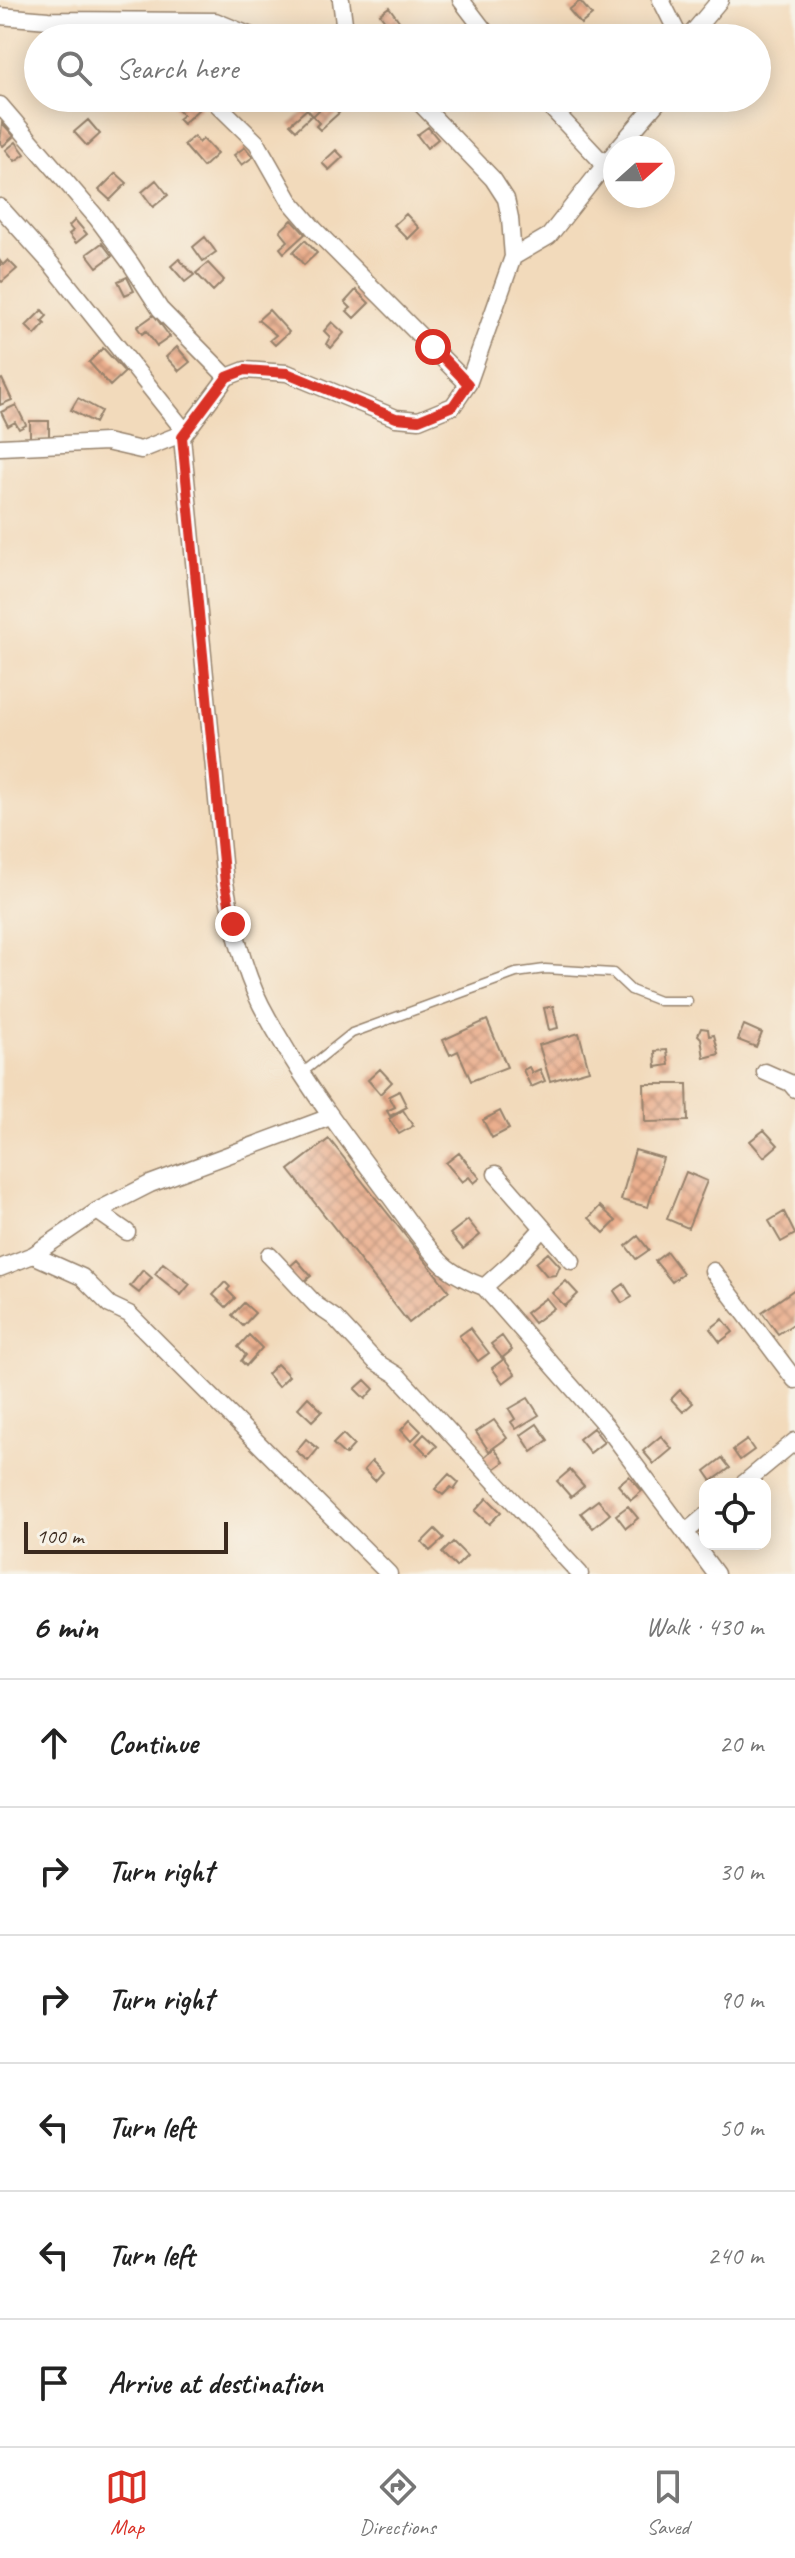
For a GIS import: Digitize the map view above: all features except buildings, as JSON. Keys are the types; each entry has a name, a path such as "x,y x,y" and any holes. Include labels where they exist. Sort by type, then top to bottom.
{"street":[{"path":"341,0 344,24"},
{"path":"461,0 479,24"},
{"path":"661,0 673,24"},
{"path":"700,24 720,0"},
{"path":"0,16 132,22 215,21 222,24"},
{"path":"0,105 97,218 160,309 227,377"},
{"path":"225,112 257,143 290,201 315,230 468,384"},
{"path":"182,437 227,377 245,370 287,373 396,418 419,420 453,406 468,384 513,257 506,199 493,179 428,112"},
{"path":"559,112 603,148"},
{"path":"628,136 649,112"},
{"path":"513,257 549,236 603,167"},
{"path":"0,207 53,266 179,424 225,883 245,964 260,1004 330,1117 439,1261 464,1279 484,1287 607,1427 716,1574"},
{"path":"0,447 106,442 141,450 176,436 182,437"},
{"path":"765,1072 790,1083 795,1089"},
{"path":"0,1268 33,1255 97,1211 150,1184 330,1117"},
{"path":"496,1174 572,1261"},
{"path":"97,1211 127,1232"},
{"path":"484,1287 542,1229"},
{"path":"33,1255 82,1277 110,1305 129,1314 389,1574"},
{"path":"269,1255 376,1362 397,1375 580,1574"},
{"path":"713,1271 795,1380"},
{"path":"750,1478 795,1441"},
{"path":"686,1532 699,1521"}],"lane":[{"path":"301,1074 352,1033 516,973 545,969 613,973 631,990 659,1001 688,1001"}],"route":[{"path":"233,924 225,883 182,437 227,377 245,370 287,373 396,418 419,420 453,406 468,384 433,347"}]}
